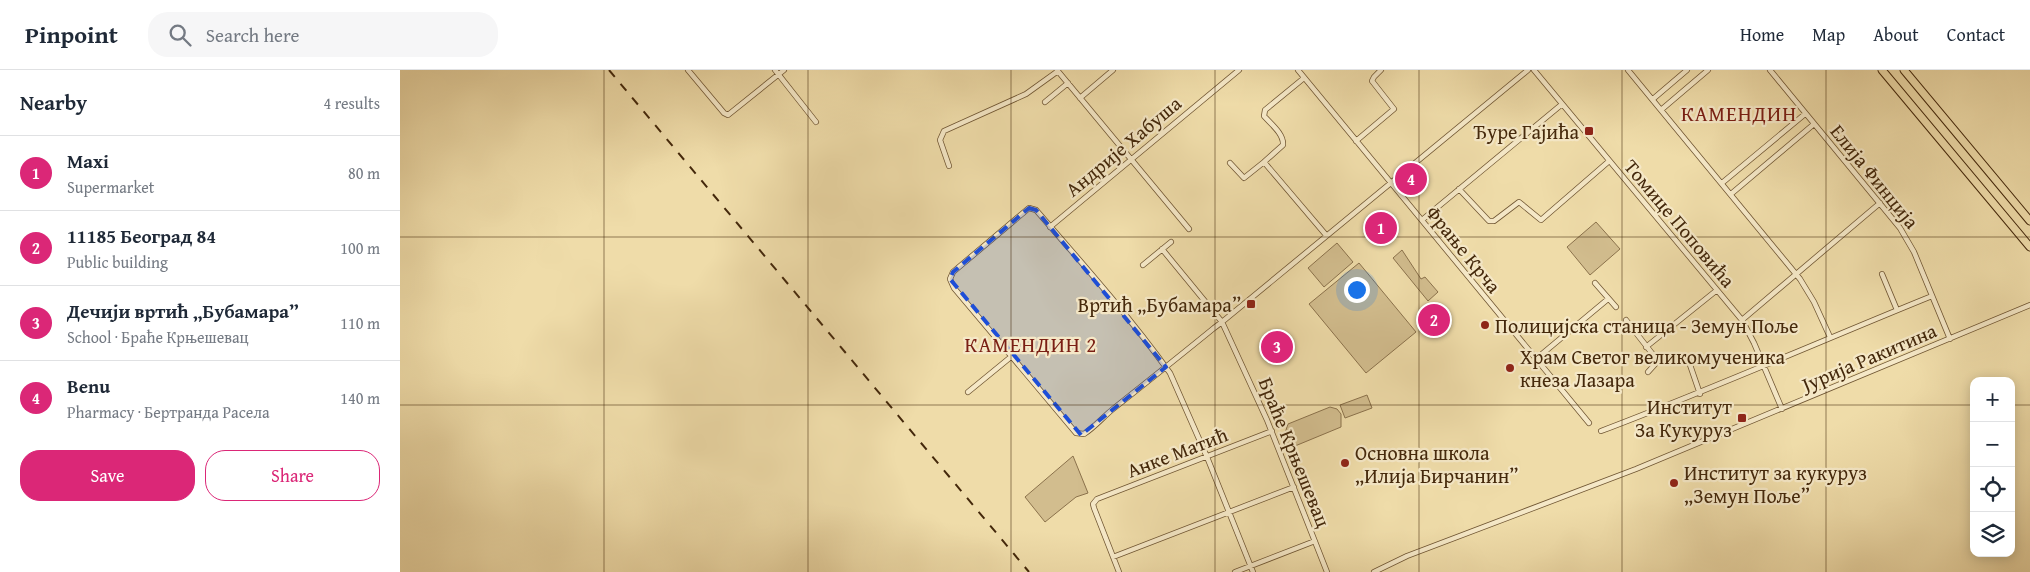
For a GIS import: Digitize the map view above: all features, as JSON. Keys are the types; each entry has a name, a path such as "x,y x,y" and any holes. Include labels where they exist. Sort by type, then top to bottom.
{"main road":[{"path":"1882,70 2030,247"},
{"path":"1904,70 2030,221"}],"street":[{"path":"688,70 724,113 728,115 784,70"},
{"path":"775,70 816,122"},
{"path":"1080,98 1113,70"},
{"path":"1228,70 1232,75"},
{"name":"Андрије Хабуша","path":"1050,227 1239,70"},
{"name":"Фрање Крча","path":"1298,70 1589,423"},
{"path":"1356,141 1394,109 1372,81 1381,70"},
{"path":"1253,572 1207,456 1172,378 1166,368 1113,301 1036,210 1030,208 952,272 950,276 952,284 1076,432 1081,435 1086,433 1108,413 1166,368 1528,70"},
{"name":"Томице Поповића","path":"1534,70 1608,162 1742,320 1782,409"},
{"path":"1628,70 1796,274 1812,297 1830,337"},
{"path":"1652,99 1687,70"},
{"path":"1662,110 1708,70"},
{"name":"Елија Финција","path":"1770,70 1908,239 1950,339"},
{"path":"950,166 940,140 941,135 948,128 1026,94 1058,71 1189,229"},
{"path":"1230,163 1244,178 1283,145 1282,137 1264,116 1265,110 1304,78"},
{"path":"1045,102 1068,83"},
{"path":"1422,220 1561,104"},
{"path":"1722,183 1805,114"},
{"path":"1731,194 1814,124"},
{"path":"1264,162 1326,235"},
{"path":"1460,189 1489,221 1494,221 1519,202 1541,220 1608,162"},
{"path":"1742,320 1880,203"},
{"path":"1142,265 1171,242"},
{"name":"Браће Крњешевац","path":"1162,249 1222,322 1272,431 1327,572"},
{"path":"1882,274 1897,310"},
{"path":"1594,283 1616,307"},
{"path":"1646,347 1717,290"},
{"path":"1601,432 1700,394 1830,337 1932,296"},
{"path":"1536,359 1608,299"},
{"name":"Јурија Ракитина","path":"1374,572 1452,538 1636,469 2030,305"},
{"path":"1626,320 1658,361 1648,372"},
{"path":"968,392 1012,356"},
{"path":"1688,359 1700,394"},
{"name":"Анке Матић","path":"1113,557 1094,508 1094,501 1272,431"},
{"path":"1119,572 1113,557 1294,487"},
{"path":"1235,572 1315,541"}],"highlighted area":[{"path":"1029,208 1036,210 1166,367 1081,435 950,279 953,272"}],"shaded area":[{"path":"1596,222 1620,249 1590,275 1567,247"},
{"path":"1337,243 1353,262 1324,287 1308,268"},
{"path":"1402,250 1421,279 1425,277 1438,292 1428,301 1393,258"},
{"path":"1359,263 1416,332 1366,373 1309,304"},
{"path":"1367,395 1372,408 1345,418 1340,405"},
{"path":"1330,407 1337,409 1341,414 1341,427 1295,446 1288,443 1284,436 1288,424"},
{"path":"1073,456 1088,493 1076,497 1045,522 1025,497"}],"railway":[{"path":"609,70 1029,572"}],"place":[{"name":"Ђуре Гајића","path":"1589,131"},
{"name":"Benu","path":"1411,179"},
{"name":"Maxi","path":"1381,228"},
{"name":"Вртић „Бубамара”","path":"1251,304"},
{"name":"11185 Београд 84","path":"1434,320"},
{"name":"Полицијска станица - Земун Поље","path":"1485,325"},
{"name":"Дечији вртић „Бубамара”","path":"1277,347"},
{"name":"Храм Светог великомученика кнеза Лазара","path":"1510,368"},
{"name":"Институт За Кукуруз","path":"1742,418"},
{"name":"Основна школа „Илија Бирчанин”","path":"1345,463"},
{"name":"Институт за кукуруз „Земун Поље”","path":"1674,483"}],"district":[{"name":"КАМЕНДИН","path":"1739,113"},
{"name":"КАМЕНДИН 2","path":"1031,344"}]}
